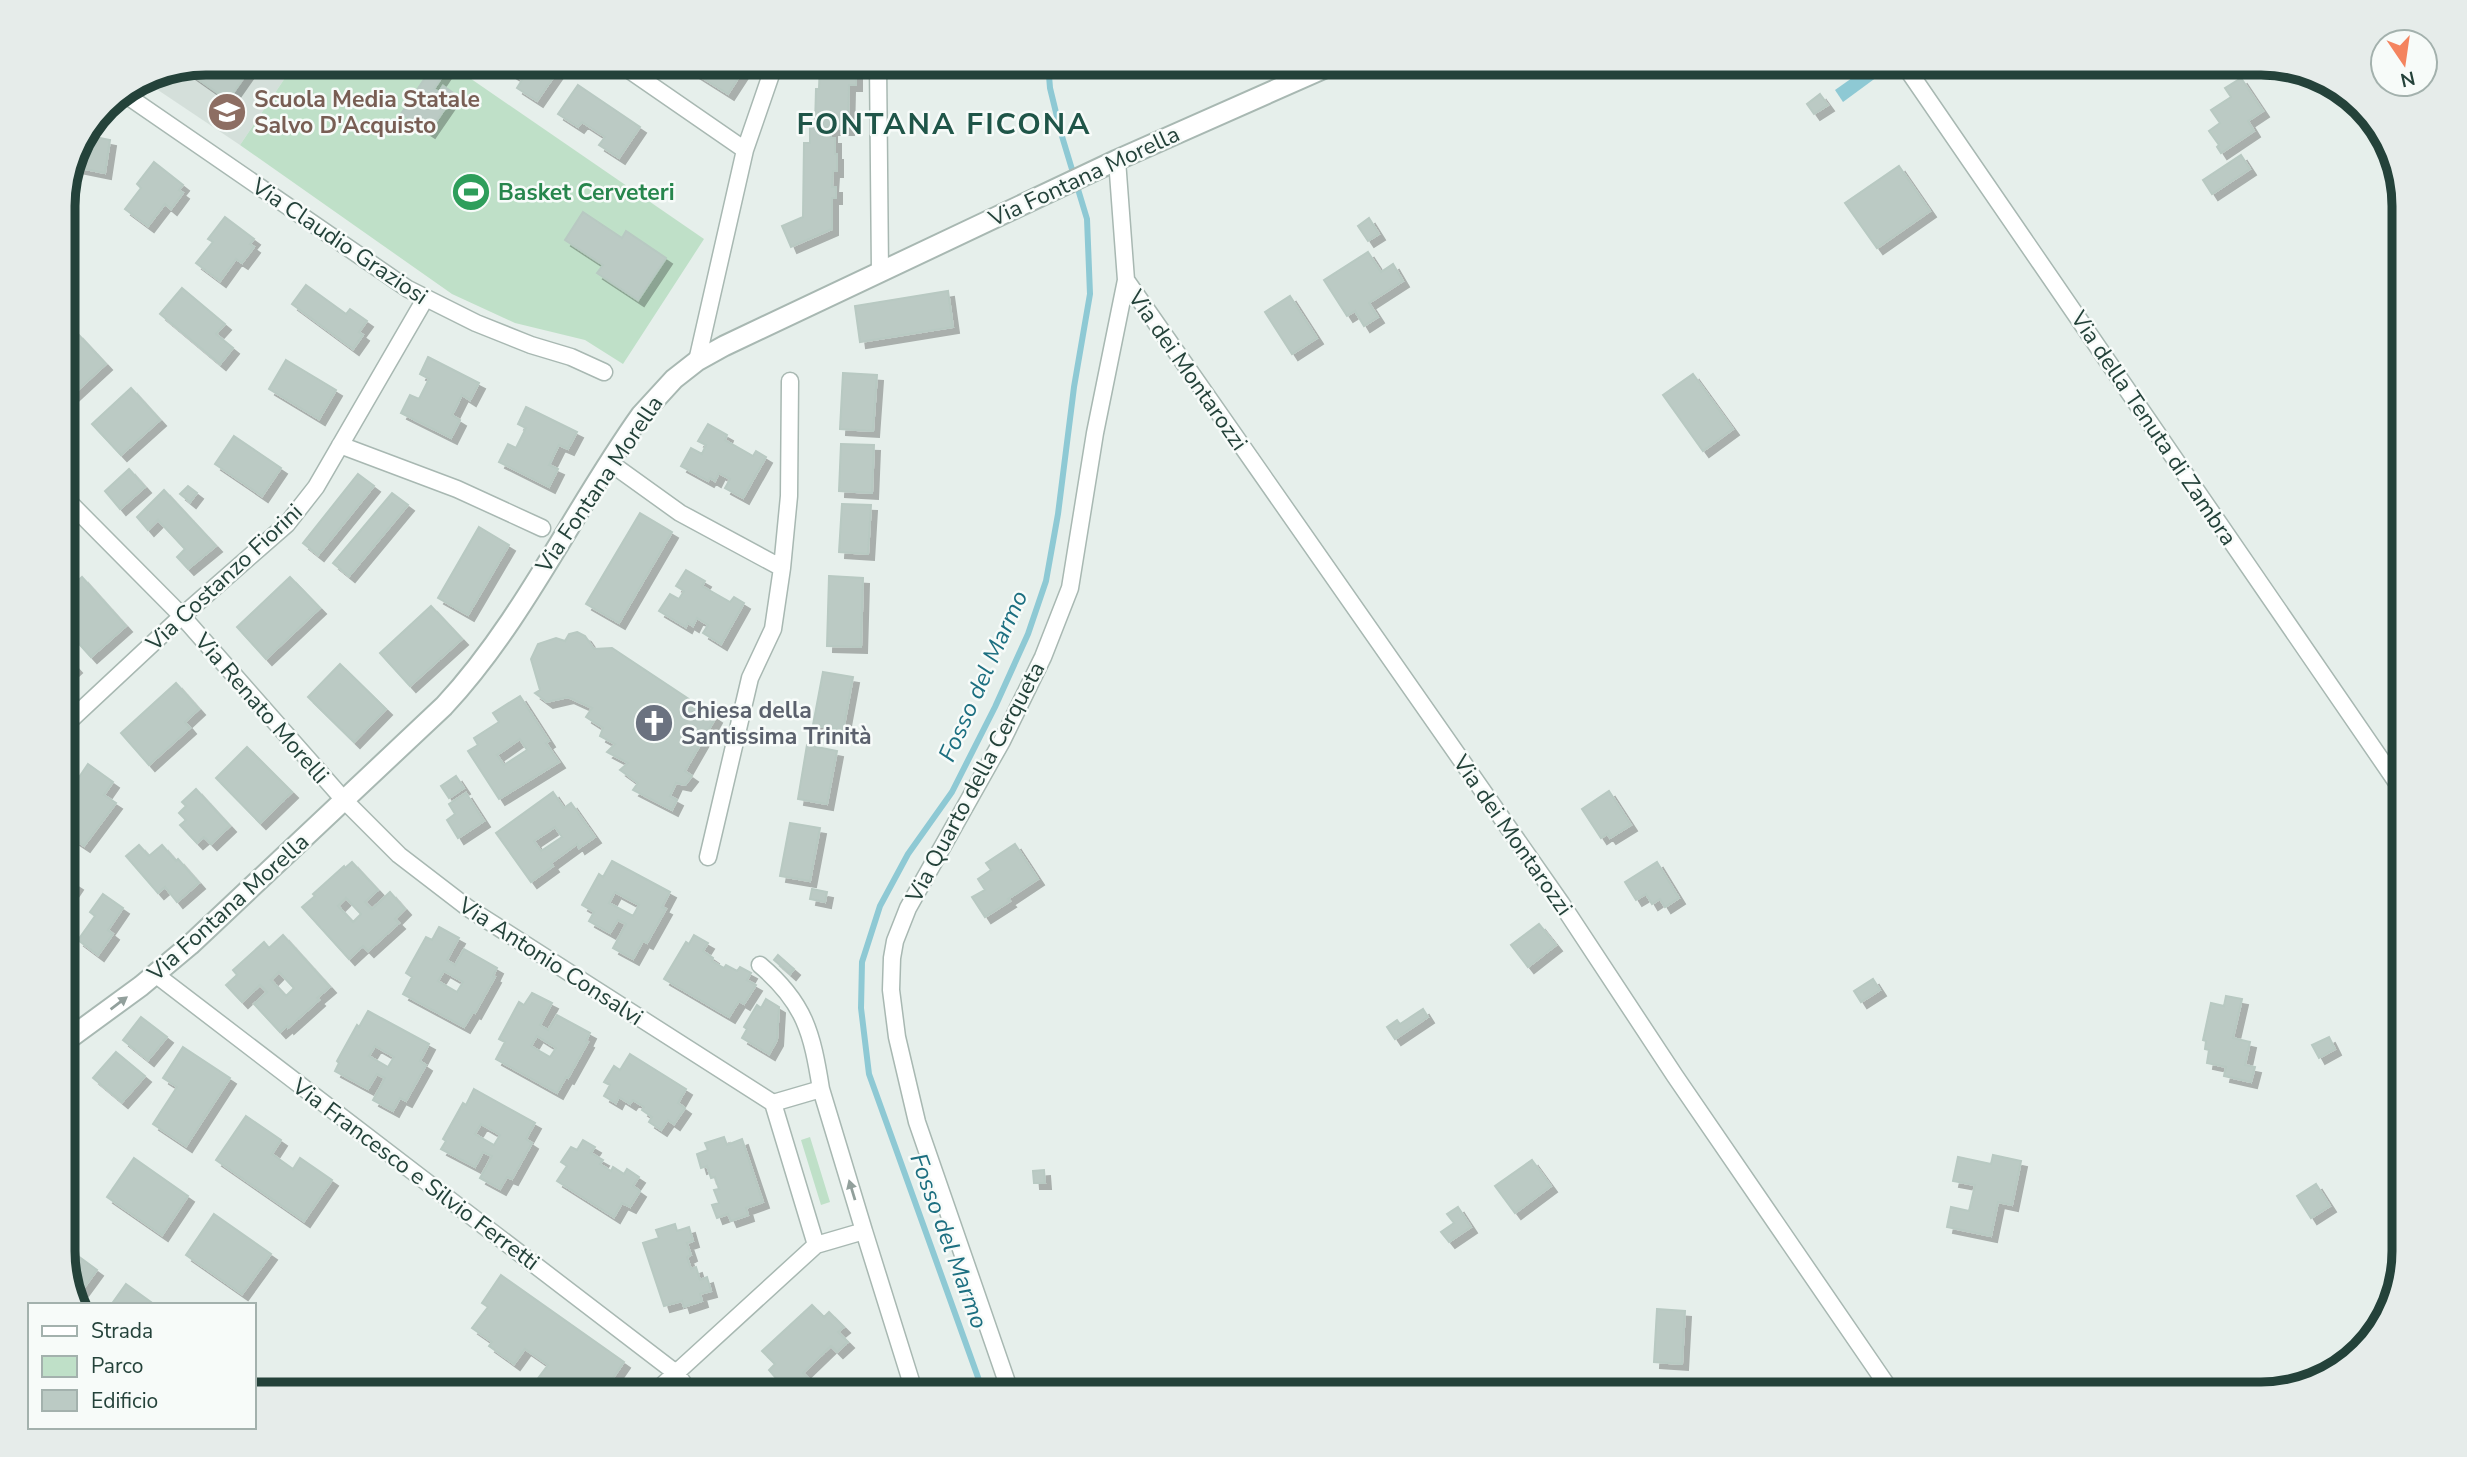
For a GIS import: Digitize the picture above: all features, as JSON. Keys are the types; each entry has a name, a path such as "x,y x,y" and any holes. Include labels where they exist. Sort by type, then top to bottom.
{"street":[{"name":"Via Fontana Morella","path":"76,1033 155,974 208,929 433,717 481,662 506,627 609,462 653,399 697,361 744,336 1108,164 1308,75"},
{"name":"Via della Tenuta di Zambra","path":"1911,75 2392,775"},
{"path":"638,76 745,150"},
{"path":"697,361 745,150 771,76"},
{"path":"878,76 880,272"},
{"name":"Via Claudio Graziosi","path":"129,100 380,272 425,299 497,332 571,357 604,372"},
{"name":"Via Quarto della Cerqueta","path":"1007,1382 911,1101 893,1012 892,958 895,940 908,908 1002,741 1043,657 1065,604 1076,559 1088,471 1126,280 1108,164"},
{"name":"Via dei Montarozzi","path":"1126,280 1568,912 1681,1085 1885,1382"},
{"name":"Via Costanzo Fiorini","path":"76,715 294,516 316,487 425,299"},
{"path":"708,857 750,678 773,629 789,496 790,381"},
{"path":"340,445 457,489 542,527"},
{"path":"609,462 680,513 782,568"},
{"name":"Via Renato Morelli","path":"76,509 182,616 344,800"},
{"name":"Via Antonio Consalvi","path":"344,800 399,855 468,908 773,1103"},
{"path":"760,965 789,994 803,1016 813,1043 821,1089 911,1382"},
{"name":"Via Francesco e Silvio Ferretti","path":"155,974 676,1373 682,1382"},
{"path":"816,1245 773,1103 821,1089"},
{"path":"666,1382 816,1245 864,1231"}],"shaded area":[{"name":"Scuola Media Statale Salvo D'Acquisto","path":"197,76 286,76 240,145 153,87"}],"green space":[{"name":"Basket Cerveteri","path":"286,76 467,76 704,239 623,364 585,340 515,323 452,294 240,145"},
{"path":"810,1137 830,1202 821,1205 801,1140"}],"water":[{"path":"1856,75 1877,77 1843,102 1835,90"}],"building":[{"path":"194,76 245,76 228,100"},
{"path":"426,76 443,76 434,89 439,92 443,86 455,94 429,132 401,114"},
{"path":"516,76 554,76 537,101 517,88 522,80"},
{"path":"699,76 740,76 728,94"},
{"path":"820,76 856,76 856,85 849,85 848,129 831,129 831,138 835,138 837,154 837,171 833,171 832,187 836,187 836,198 832,198 832,229 791,247 782,226 803,217 804,143 810,143 810,126 815,126 816,89 819,89"},
{"path":"2241,78 2263,111 2248,121 2254,131 2221,153 2209,131 2220,123 2211,110 2231,97 2225,88"},
{"path":"578,85 640,127 619,158 599,145 605,137 582,122 578,127 558,114"},
{"path":"1820,94 1828,105 1814,114 1807,104"},
{"path":"95,137 110,140 105,173 81,168 89,148 93,146"},
{"path":"2241,155 2250,169 2212,194 2203,180"},
{"path":"154,162 183,185 179,190 183,193 171,209 165,204 148,226 125,209 141,188 137,184"},
{"path":"1899,166 1930,211 1877,248 1845,203"},
{"path":"583,212 622,238 626,231 666,258 638,300 597,273 603,265 565,240"},
{"path":"225,217 254,239 250,244 254,247 242,263 236,259 220,281 196,263 213,242 208,239"},
{"path":"1369,218 1379,234 1368,241 1358,226"},
{"path":"1368,252 1381,272 1393,264 1403,281 1369,303 1378,317 1364,326 1355,311 1347,316 1324,280"},
{"path":"306,285 346,314 350,309 367,321 359,332 363,335 353,349 292,304"},
{"path":"182,288 225,324 216,334 233,348 220,364 160,314"},
{"path":"948,291 953,327 860,342 855,306"},
{"path":"1290,296 1317,338 1292,354 1265,312"},
{"path":"76,334 106,364 76,392"},
{"path":"428,357 479,383 470,400 462,395 452,415 460,420 451,438 401,413 410,395 419,399 429,379 420,374"},
{"path":"286,360 336,390 319,419 269,389"},
{"path":"843,373 877,375 873,431 840,429"},
{"path":"1693,374 1733,429 1703,451 1663,395"},
{"path":"131,388 160,420 121,455 92,424"},
{"path":"526,407 577,432 568,449 559,445 549,465 558,469 549,487 499,462 508,444 516,448 526,428 518,424"},
{"path":"708,424 727,435 725,440 753,456 756,451 766,457 743,498 725,488 730,479 719,473 715,481 710,478 708,481 681,466 691,448 702,454 706,445 698,441"},
{"path":"234,436 281,468 262,496 215,464"},
{"path":"841,444 874,445 872,493 839,491"},
{"path":"129,469 145,487 120,509 105,491"},
{"path":"358,474 374,486 318,555 303,543"},
{"path":"188,486 197,493 190,502 180,494"},
{"path":"164,490 216,546 188,569 177,557 185,549 158,520 148,530 137,517"},
{"path":"392,493 408,505 349,576 333,563"},
{"path":"842,504 871,505 868,554 839,552"},
{"path":"640,513 672,532 619,623 586,604"},
{"path":"479,527 509,545 468,615 438,598"},
{"path":"686,570 705,581 702,586 730,602 734,597 744,603 721,644 703,633 708,625 697,618 693,626 688,623 686,627 659,611 670,594 679,599 684,591 676,586"},
{"path":"829,576 863,578 861,647 827,646"},
{"path":"82,577 126,626 91,657 76,640 76,582"},
{"path":"290,577 320,608 266,659 237,627"},
{"path":"431,606 462,639 410,686 380,653"},
{"name":"Chiesa della Santissima Trinità","path":"577,632 585,636 594,649 612,648 716,717 685,771 692,776 685,785 676,783 670,796 677,800 672,810 633,790 638,783 620,770 628,763 607,752 615,744 600,736 603,728 586,717 592,708 568,697 547,702 535,693 540,690 531,659 538,644 556,638 565,641 569,634"},
{"path":"340,664 386,709 354,742 308,697"},
{"path":"823,672 853,677 843,731 813,725"},
{"path":"176,683 199,709 185,722 190,728 149,765 121,733"},
{"path":"520,696 559,762 499,799 468,751 478,745 474,738 499,722 493,713","holes":["520,739 527,750 504,765 497,755"]},
{"path":"807,745 837,751 827,804 798,799"},
{"path":"247,747 292,792 260,823 216,778"},
{"path":"88,764 113,782 104,795 116,803 84,846 76,841 76,782"},
{"path":"456,776 464,788 449,798 441,786"},
{"path":"196,789 230,826 211,844 204,837 197,843 180,825 186,820 179,813 186,806 182,802"},
{"path":"1609,791 1631,825 1610,838 1607,834 1601,838 1582,809"},
{"path":"553,792 564,808 571,803 595,837 579,848 577,844 531,882 496,833","holes":["555,827 562,837 541,851 534,841"]},
{"path":"466,793 484,821 458,838 447,820 455,814 449,804"},
{"path":"790,823 820,828 810,881 780,876"},
{"path":"1015,844 1038,879 985,917 972,897 985,890 978,879 991,870 986,863"},
{"path":"139,845 149,856 162,845 199,883 177,902 165,887 158,893 126,856"},
{"path":"612,861 670,892 662,907 666,909 647,943 643,941 633,959 613,948 626,924 618,920 610,933 589,921 594,912 582,905 599,874 603,877","holes":["615,892 639,905 633,916 609,903"]},
{"path":"352,862 378,890 365,902 372,909 390,892 405,909 395,919 399,923 368,951 363,946 349,959 302,907 315,896 313,894 344,866 345,868","holes":["346,898 361,914 353,922 338,906"]},
{"path":"1657,862 1679,898 1665,907 1660,899 1652,904 1646,894 1636,900 1625,882"},
{"path":"812,889 827,892 825,902 810,899"},
{"path":"103,894 123,908 108,930 113,934 98,955 78,940 95,916 90,912"},
{"path":"1539,924 1556,945 1528,967 1511,945"},
{"path":"439,927 459,938 447,960 455,965 464,949 497,968 493,976 495,977 475,1013 473,1012 464,1027 403,994 412,977 406,973 426,937 432,940","holes":["444,971 463,982 457,992 438,981"]},
{"path":"283,935 330,987 288,1028 287,1026 280,1032 254,1004 267,992 260,985 242,1002 226,985 237,975 233,970 264,942 269,948","holes":["279,972 294,988 286,996 271,980"]},
{"path":"694,935 708,943 703,951 713,958 712,961 724,968 726,965 737,971 740,967 751,973 747,980 756,985 744,1004 739,1001 729,1017 664,979 686,942 689,944"},
{"path":"778,955 794,969 790,974 774,960"},
{"path":"1873,979 1880,990 1861,1002 1854,991"},
{"path":"532,993 552,1003 540,1025 548,1030 557,1015 590,1033 586,1041 588,1042 557,1093 496,1059 505,1042 499,1039 519,1002 524,1005","holes":["537,1036 556,1048 550,1057 531,1046"]},
{"path":"2226,996 2242,999 2233,1038 2250,1042 2245,1065 2255,1067 2251,1082 2224,1076 2226,1067 2207,1063 2209,1050 2205,1049 2206,1041 2203,1040 2211,1003 2224,1006"},
{"path":"766,999 779,1007 777,1040 769,1054 742,1038 747,1029 744,1027 757,1005 761,1008"},
{"path":"1423,1009 1428,1017 1395,1039 1387,1027 1397,1020 1400,1024"},
{"path":"368,1011 429,1044 420,1061 426,1065 406,1101 400,1098 393,1111 373,1100 385,1078 377,1074 368,1089 335,1071 339,1063 337,1061 357,1025 359,1027","holes":["375,1046 394,1057 388,1067 369,1056"]},
{"path":"141,1017 167,1037 148,1060 123,1040"},
{"path":"2329,1037 2335,1049 2319,1058 2312,1045"},
{"path":"183,1047 230,1078 186,1146 153,1124 177,1087 163,1078"},
{"path":"116,1052 145,1076 122,1102 93,1078"},
{"path":"630,1054 686,1089 678,1103 685,1108 674,1124 668,1120 661,1130 649,1122 652,1117 642,1110 644,1107 633,1100 630,1104 619,1097 616,1103 604,1096 610,1085 604,1082 614,1066 620,1070"},
{"path":"474,1089 535,1123 526,1139 532,1143 512,1179 507,1177 500,1189 480,1178 492,1156 483,1152 475,1167 441,1149 446,1141 443,1139 463,1103 466,1105","holes":["481,1124 500,1135 494,1145 475,1134"]},
{"path":"246,1116 281,1140 272,1154 293,1169 300,1158 332,1180 304,1221 216,1160"},
{"path":"724,1137 727,1145 742,1139 763,1202 746,1208 748,1215 731,1221 728,1214 717,1218 712,1205 719,1203 714,1190 719,1189 707,1166 701,1168 697,1154 708,1150 705,1143"},
{"path":"583,1140 595,1147 591,1153 603,1160 600,1164 611,1171 613,1167 624,1174 627,1169 639,1177 633,1186 640,1191 630,1207 622,1203 614,1217 557,1181 567,1166 561,1162 571,1147 577,1150"},
{"path":"1993,1155 2021,1161 2012,1205 1998,1202 1991,1236 1947,1227 1951,1207 1969,1211 1975,1185 1953,1181 1958,1157 1991,1164"},
{"path":"134,1158 188,1196 162,1235 107,1197"},
{"path":"1532,1160 1551,1186 1515,1213 1495,1186"},
{"path":"1044,1170 1045,1183 1034,1183 1033,1171"},
{"path":"2316,1184 2330,1206 2311,1218 2297,1196"},
{"path":"1458,1207 1471,1227 1449,1242 1441,1232 1454,1223 1447,1214"},
{"path":"214,1214 271,1254 242,1294 186,1255"},
{"path":"675,1224 677,1231 689,1227 693,1241 687,1243 691,1255 687,1257 691,1269 696,1267 700,1280 707,1277 711,1291 700,1294 702,1301 684,1307 682,1301 664,1306 643,1243 659,1238 656,1230"},
{"path":"76,1255 97,1270 82,1291"},
{"path":"501,1275 624,1362 610,1382 537,1382 548,1365 525,1349 514,1364 489,1346 492,1342 472,1328 488,1307 482,1303"},
{"path":"126,1284 152,1303 112,1303"},
{"path":"812,1305 824,1317 829,1312 844,1327 838,1332 848,1342 837,1352 831,1346 803,1373 808,1378 804,1382 791,1382 788,1379 779,1382 769,1370 775,1364 762,1351"},
{"path":"1657,1309 1685,1311 1682,1364 1654,1362"}],"waterway":[{"name":"Fosso del Marmo","path":"980,1382 869,1074 861,1008 862,962 880,906 908,854 952,792 995,707 1028,634 1046,581 1090,294 1087,219 1061,133 1049,76"}],"place":[{"name":"Scuola Media Statale Salvo D'Acquisto","path":"227,112"},
{"name":"Basket Cerveteri","path":"471,192"},
{"name":"Chiesa della Santissima Trinità","path":"654,723"}],"district":[{"name":"FONTANA FICONA","path":"944,124"}]}
